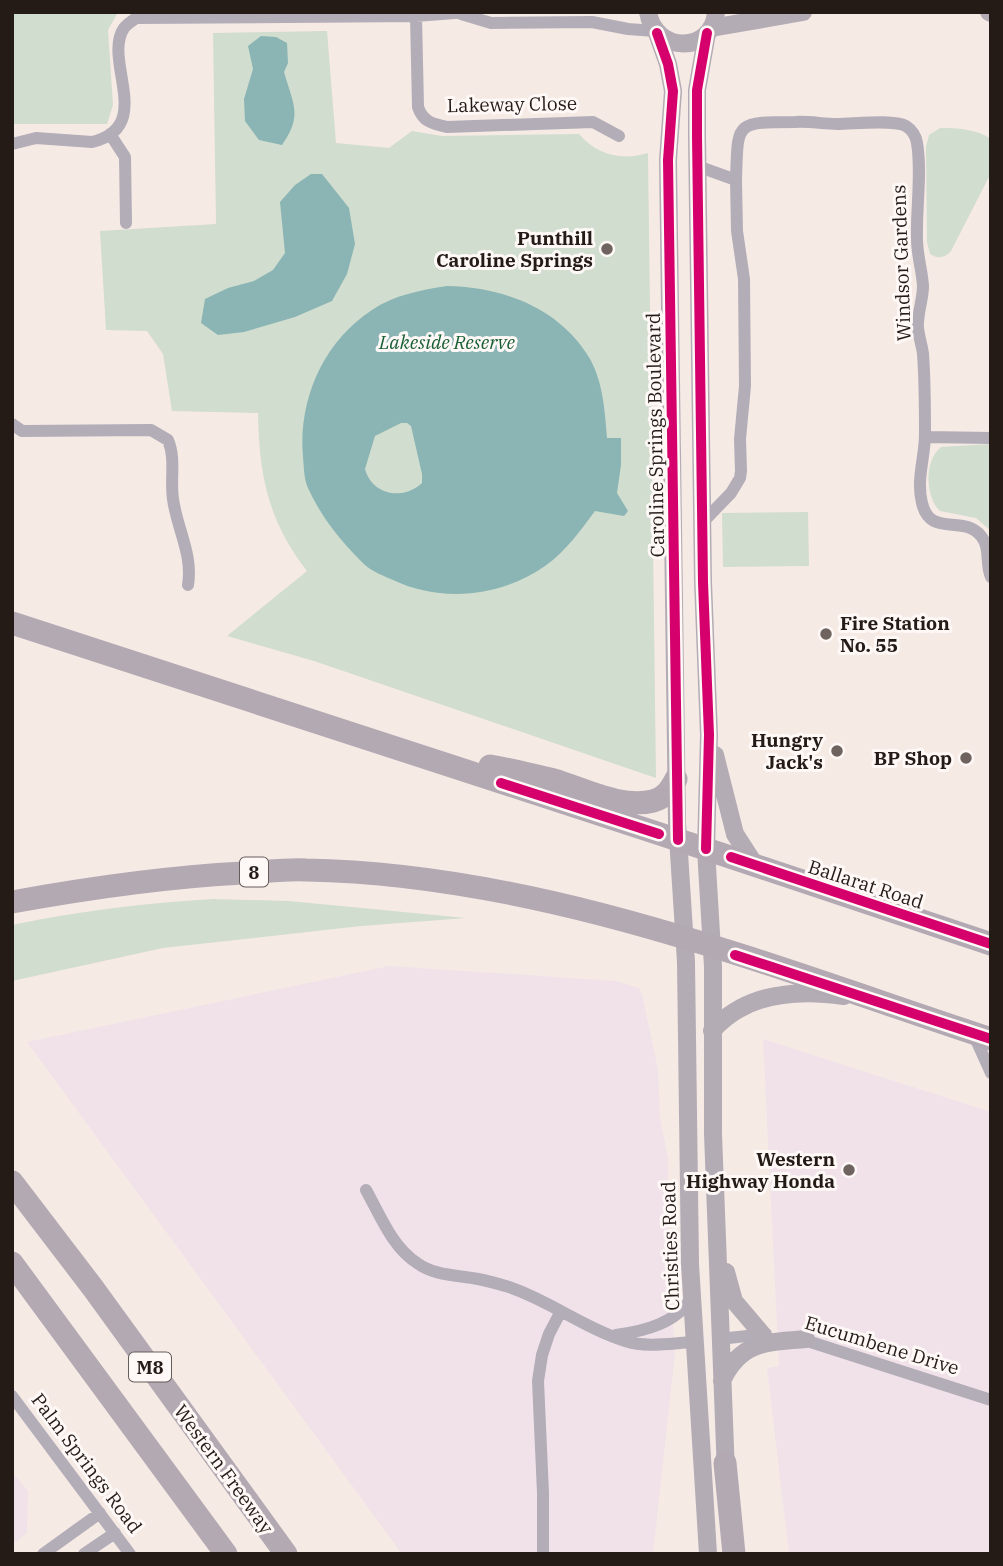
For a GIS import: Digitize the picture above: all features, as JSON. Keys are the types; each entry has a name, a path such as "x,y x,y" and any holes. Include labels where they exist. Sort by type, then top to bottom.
{"highway":[{"path":"12,624 391,747 499,767 615,799 639,803 655,801 665,795 676,779"},
{"name":"Ballarat Road","path":"391,747 991,944"},
{"name":"8","path":"12,902 118,884 197,875 303,869 360,872 496,891 579,909 685,937 982,1036"},
{"name":"Western Freeway","path":"12,1182 93,1288 286,1554"},
{"name":"M8","path":"12,1263 226,1554"},
{"path":"725,1463 734,1554"}],"main road":[{"name":"Caroline Springs Boulevard","path":"648,12 673,91 668,160 676,779 685,937"},
{"path":"656,32 673,43 692,43 711,24 803,12"},
{"path":"711,24 697,90 697,166 703,582 709,735 706,849 712,947 715,1192 728,1554"},
{"path":"670,329 699,328"},
{"path":"674,583 703,582"},
{"path":"709,735 735,834 755,865"},
{"name":"Christies Road","path":"685,937 692,1297 708,1554"},
{"path":"712,1031 724,1017 736,1009 774,996 825,993 871,999"},
{"path":"715,1192 730,1292 740,1310 762,1334"},
{"path":"694,1342 719,1339"},
{"path":"721,1382 737,1357 753,1347 766,1342 806,1339"}],"street":[{"path":"12,144 36,138 92,142 110,134 121,121 125,106 119,39 125,26 136,18 416,16 464,13 491,23 593,22 656,32"},
{"name":"Lakeway Close","path":"416,16 418,107 429,124 447,127 593,122 620,135"},
{"name":"Windsor Gardens","path":"736,180 737,140 742,131 751,124 805,121 895,124 911,131 917,141 918,152 917,242 923,285 918,329 925,373 925,437 920,490 925,512 937,523 967,527 980,535 987,548 987,565 991,577"},
{"path":"110,134 125,157 126,223"},
{"path":"697,166 736,180 737,231 744,279 746,386 740,439 740,478 731,493 702,523"},
{"path":"15,431 139,429 151,430 168,440 173,457 175,515 184,537 189,561 188,585"},
{"path":"925,437 991,438"},
{"path":"982,1036 991,1073"},
{"path":"366,1189 405,1254 430,1270 512,1288 592,1329 612,1336 643,1344 694,1342"},
{"path":"612,1336 654,1327 683,1309 692,1297"},
{"path":"543,1554 538,1381 541,1355 561,1311"},
{"name":"Eucumbene Drive","path":"719,1339 762,1334 806,1339 991,1400"},
{"name":"Palm Springs Road","path":"12,1396 130,1554"},
{"path":"43,1554 100,1513"},
{"path":"85,1554 115,1533"}],"shaded area":[{"path":"389,966 616,981 639,988 642,994 658,1069 660,1117 668,1159 670,1281 675,1354 653,1554 402,1554 27,1042"},
{"path":"763,1039 991,1112 991,1554 789,1554 767,1368 779,1366"},
{"path":"12,1472 28,1491 27,1533 12,1545"}],"green space":[{"path":"12,12 118,12 108,30 113,105 107,124 12,124"},
{"name":"Lakeside Reserve","path":"327,31 336,143 389,148 412,131 442,136 579,134 594,147 610,154 628,156 648,153 656,778 314,661 227,636 307,571 283,534 268,496 261,457 258,413 172,411 163,354 147,331 106,330 100,231 216,224 213,33"},
{"path":"940,128 973,131 991,139 991,173 951,251 938,257 930,254 927,242 926,147 929,135"},
{"path":"991,444 991,531 976,518 940,511 931,497 928,479 935,453 941,447"},
{"path":"808,512 809,566 723,567 722,513"},
{"path":"213,899 289,901 466,918 361,926 163,948 12,981 12,925 112,908"}],"water":[{"path":"261,36 276,37 287,43 288,63 284,72 293,101 294,117 282,145 259,140 245,121 244,99 253,69 248,46"},
{"path":"311,174 322,174 349,208 355,244 347,274 332,301 295,317 244,332 218,335 201,323 205,299 228,288 254,281 273,270 285,253 280,202 295,185"},
{"path":"447,286 468,287 509,296 546,314 578,341 598,377 607,438 621,438 617,493 628,511 624,516 595,511 553,560 528,576 490,590 451,594 412,587 368,567 333,530 313,499 304,473 303,457 305,414 310,394 317,374 340,338 380,305 418,291","holes":["401,423 411,426 422,483 406,492 381,490 374,485 365,469 375,436"]}],"cycle path":[{"path":"657,33 668,64 673,91 668,160 678,840"},
{"path":"706,849 709,735 703,582 697,90 707,33"},
{"path":"501,783 659,834"},
{"path":"731,857 991,944"},
{"path":"735,955 991,1039"}],"place":[{"name":"Punthill Caroline Springs","path":"607,249"},
{"name":"Fire Station No. 55","path":"826,634"},
{"name":"Hungry Jack's","path":"837,751"},
{"name":"BP Shop","path":"966,758"},
{"name":"Western Highway Honda","path":"849,1170"}]}
